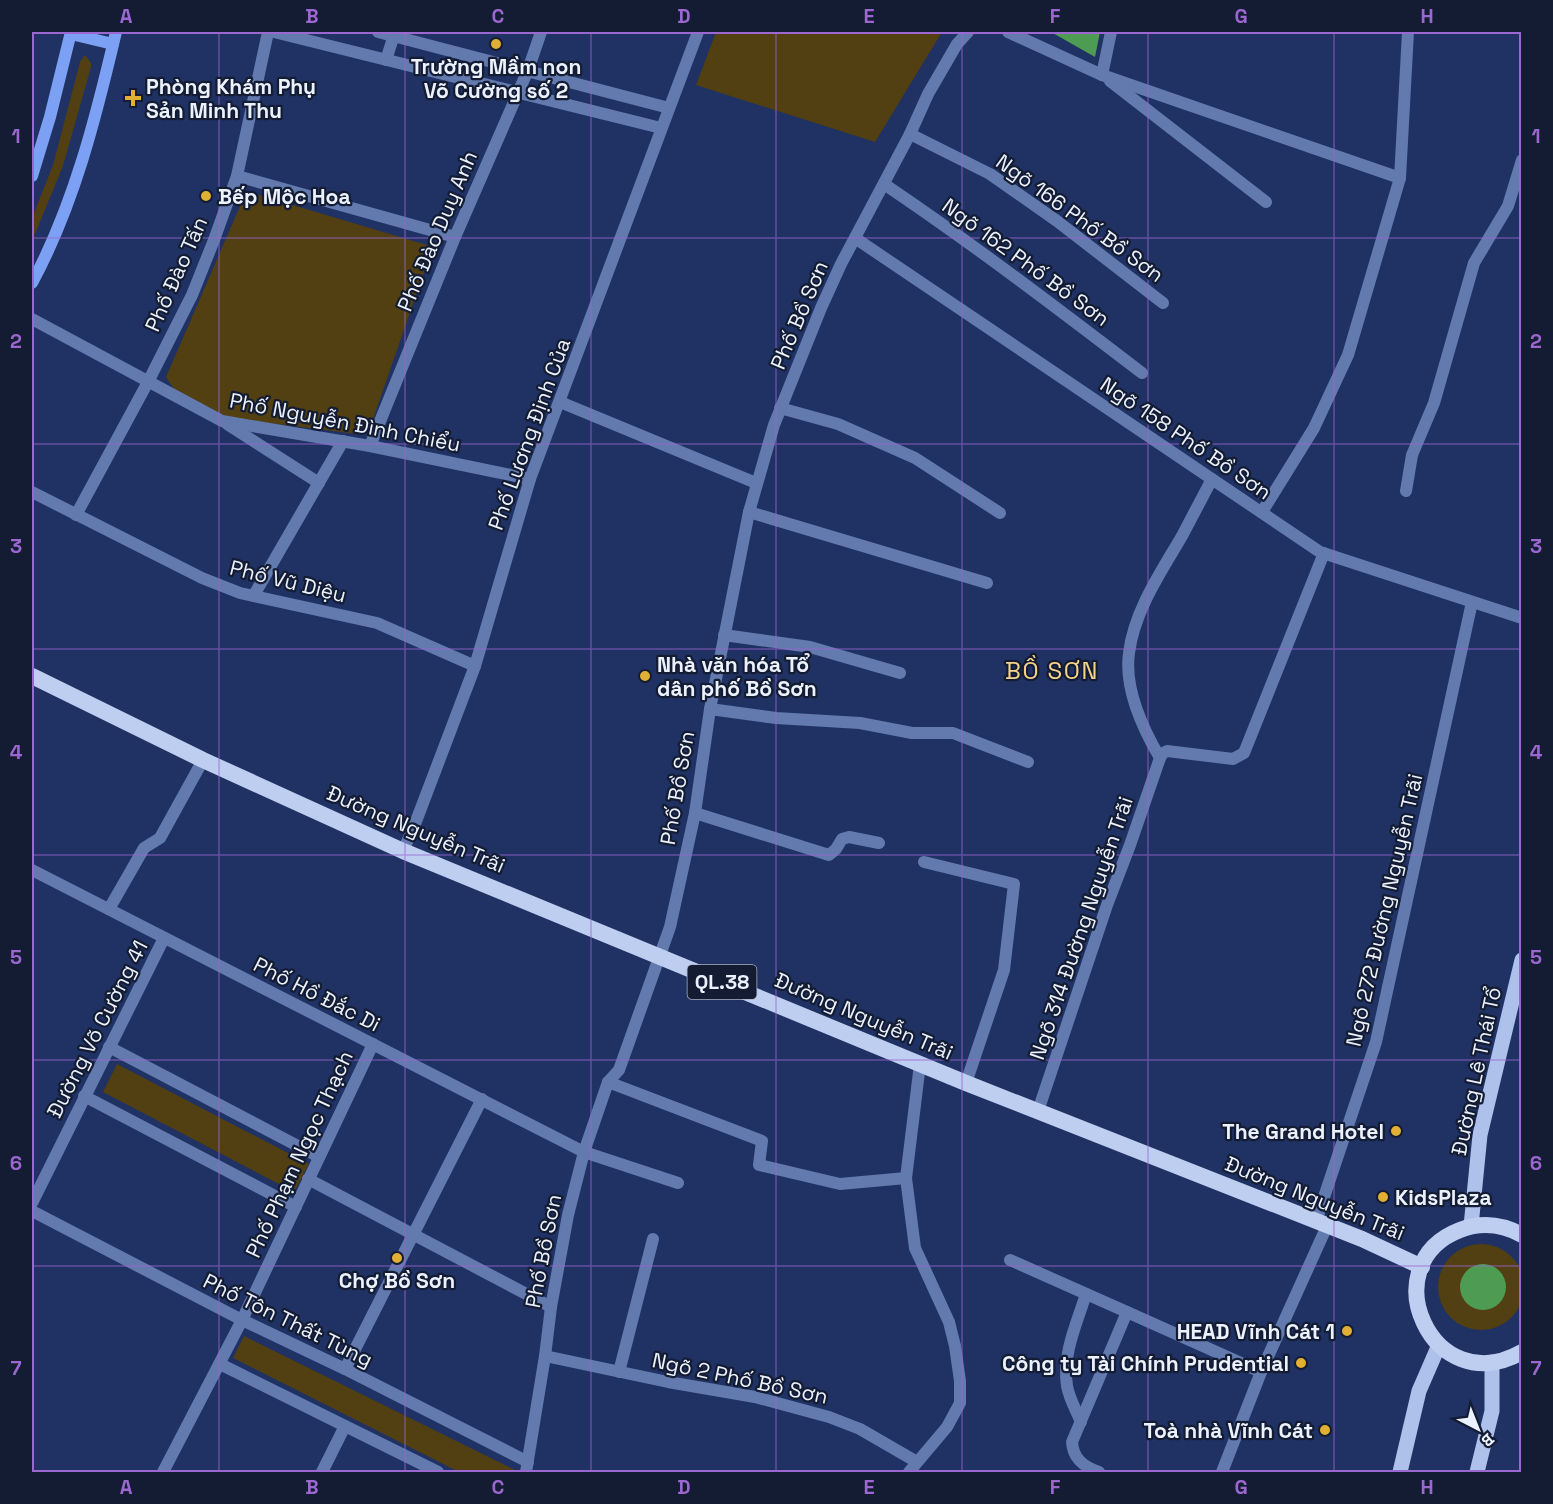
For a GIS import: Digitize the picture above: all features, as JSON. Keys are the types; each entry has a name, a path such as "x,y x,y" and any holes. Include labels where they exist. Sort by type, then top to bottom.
{"highway":[{"name":"Đường Nguyễn Trãi","path":"32,676 202,760 403,851 966,1083 1362,1239 1422,1267"},
{"path":"1521,1232 1496,1226 1471,1226 1457,1231 1430,1252 1422,1267 1416,1289 1418,1308 1427,1330 1439,1345 1463,1359 1477,1362 1505,1359 1521,1352"}],"main road":[{"path":"32,176 50,117 71,33 114,38 98,107 79,170 56,230 32,283"},
{"name":"Đường Lê Thái Tổ","path":"1471,1226 1480,1135 1521,960"},
{"path":"1400,1473 1419,1391 1439,1345"},
{"path":"1477,1473 1492,1411 1491,1362"}],"street":[{"name":"Phố Đào Tấn","path":"76,515 192,295 214,240 237,176 268,32"},
{"path":"274,32 661,128"},
{"path":"378,32 669,108"},
{"name":"Phố Đào Duy Anh","path":"370,446 454,237 528,70 541,32"},
{"name":"Phố Lương Định Của","path":"403,851 416,824 475,666 530,479 698,32"},
{"name":"Phố Bồ Sơn","path":"527,1467 551,1307 568,1215 584,1152 608,1082 620,1070 670,927 695,813 710,709 756,483 780,408 821,308 928,94 957,44 968,32"},
{"path":"1008,32 1102,75 1400,178"},
{"path":"1102,75 1111,32"},
{"path":"1262,512 1314,428 1348,355 1400,178 1408,32"},
{"path":"386,60 394,35"},
{"path":"1102,75 1266,202"},
{"name":"Ngõ 166 Phố Bồ Sơn","path":"910,134 990,174 1058,221 1163,303"},
{"path":"1406,491 1412,455 1434,403 1474,263 1508,206 1521,160"},
{"path":"237,176 454,237"},
{"name":"Ngõ 162 Phố Bồ Sơn","path":"884,184 993,260 1142,373"},
{"name":"Ngõ 158 Phố Bồ Sơn","path":"855,238 1324,553 1521,618"},
{"name":"Phố Nguyễn Đình Chiểu","path":"32,319 222,421 344,441 530,479"},
{"path":"560,402 756,483"},
{"path":"780,408 838,424 915,458 1000,513"},
{"path":"222,421 319,483"},
{"path":"254,595 344,441"},
{"path":"1160,758 1146,732 1132,690 1129,654 1134,629 1145,603 1212,479"},
{"name":"Phố Vũ Diệu","path":"32,492 202,578 240,593 377,623 475,666"},
{"path":"749,512 987,583"},
{"path":"1160,758 1162,753 1167,752 1233,759 1239,758 1244,753 1324,553"},
{"name":"Ngõ 272 Đường Nguyễn Trãi","path":"1222,1473 1322,1224 1377,1042 1472,602"},
{"path":"724,635 810,647 900,673"},
{"path":"710,709 776,718 860,723 912,733 953,733 1028,762"},
{"name":"Ngõ 314 Đường Nguyễn Trãi","path":"1038,1112 1107,905 1160,758"},
{"path":"109,909 144,848 160,838 202,760"},
{"path":"695,813 829,855 842,839 849,837 879,843"},
{"path":"924,862 1014,884 1004,970 966,1083"},
{"name":"Phố Hồ Đắc Di","path":"33,874 109,909 584,1152 678,1183"},
{"name":"Đường Võ Cường 41","path":"32,1203 164,938"},
{"name":"Phố Phạm Ngọc Thạch","path":"163,1473 242,1320 373,1044"},
{"path":"109,1047 319,1157"},
{"path":"913,1467 947,1428 960,1403 960,1381 949,1322 915,1248 906,1178 920,1064"},
{"path":"608,1082 762,1141 759,1166 840,1184 906,1178"},
{"path":"84,1096 296,1207"},
{"path":"345,1369 482,1099"},
{"path":"308,1179 551,1307"},
{"name":"Phố Tôn Thất Tùng","path":"32,1211 242,1320 345,1369 527,1467"},
{"path":"619,1372 653,1239"},
{"path":"1010,1260 1261,1372"},
{"path":"1081,1422 1068,1389 1065,1371 1069,1348 1086,1294"},
{"path":"1099,1473 1084,1467 1072,1450 1072,1442 1127,1312"},
{"name":"Ngõ 2 Phố Bồ Sơn","path":"545,1356 668,1382 755,1397 829,1417 860,1430 913,1467"},
{"path":"220,1364 438,1473"},
{"path":"322,1473 345,1426"}],"shaded area":[{"path":"716,32 942,32 875,142 696,85"},
{"path":"1051,32 1100,32 1095,57"},
{"path":"84,56 91,63 91,67 63,166 32,241 32,218 53,165 80,62"},
{"path":"252,193 427,245 431,252 371,425 357,434 228,418 174,389 166,377 244,197"},
{"path":"117,1064 309,1164 294,1192 103,1092"},
{"path":"1481,1244 1505,1251 1517,1263 1524,1287 1517,1311 1505,1323 1481,1330 1457,1323 1445,1311 1438,1287 1445,1263 1457,1251"},
{"path":"1483,1264 1499,1271 1506,1287 1499,1303 1483,1310 1467,1303 1460,1287 1467,1271"},
{"path":"244,1336 519,1472 459,1472 233,1358"}],"place":[{"name":"Trường Mầm non Võ Cường số 2","path":"496,44"},
{"name":"Phòng Khám Phụ Sản Minh Thu","path":"133,98"},
{"name":"Bếp Mộc Hoa","path":"206,196"},
{"name":"Nhà văn hóa Tổ dân phố Bồ Sơn","path":"645,676"},
{"name":"The Grand Hotel","path":"1396,1131"},
{"name":"KidsPlaza","path":"1383,1197"},
{"name":"Chợ Bồ Sơn","path":"397,1258"},
{"name":"HEAD Vĩnh Cát 1","path":"1347,1331"},
{"name":"Công ty Tài Chính Prudential","path":"1301,1363"},
{"name":"Toà nhà Vĩnh Cát","path":"1325,1430"}],"district":[{"name":"BỒ SƠN","path":"1052,670"}]}
